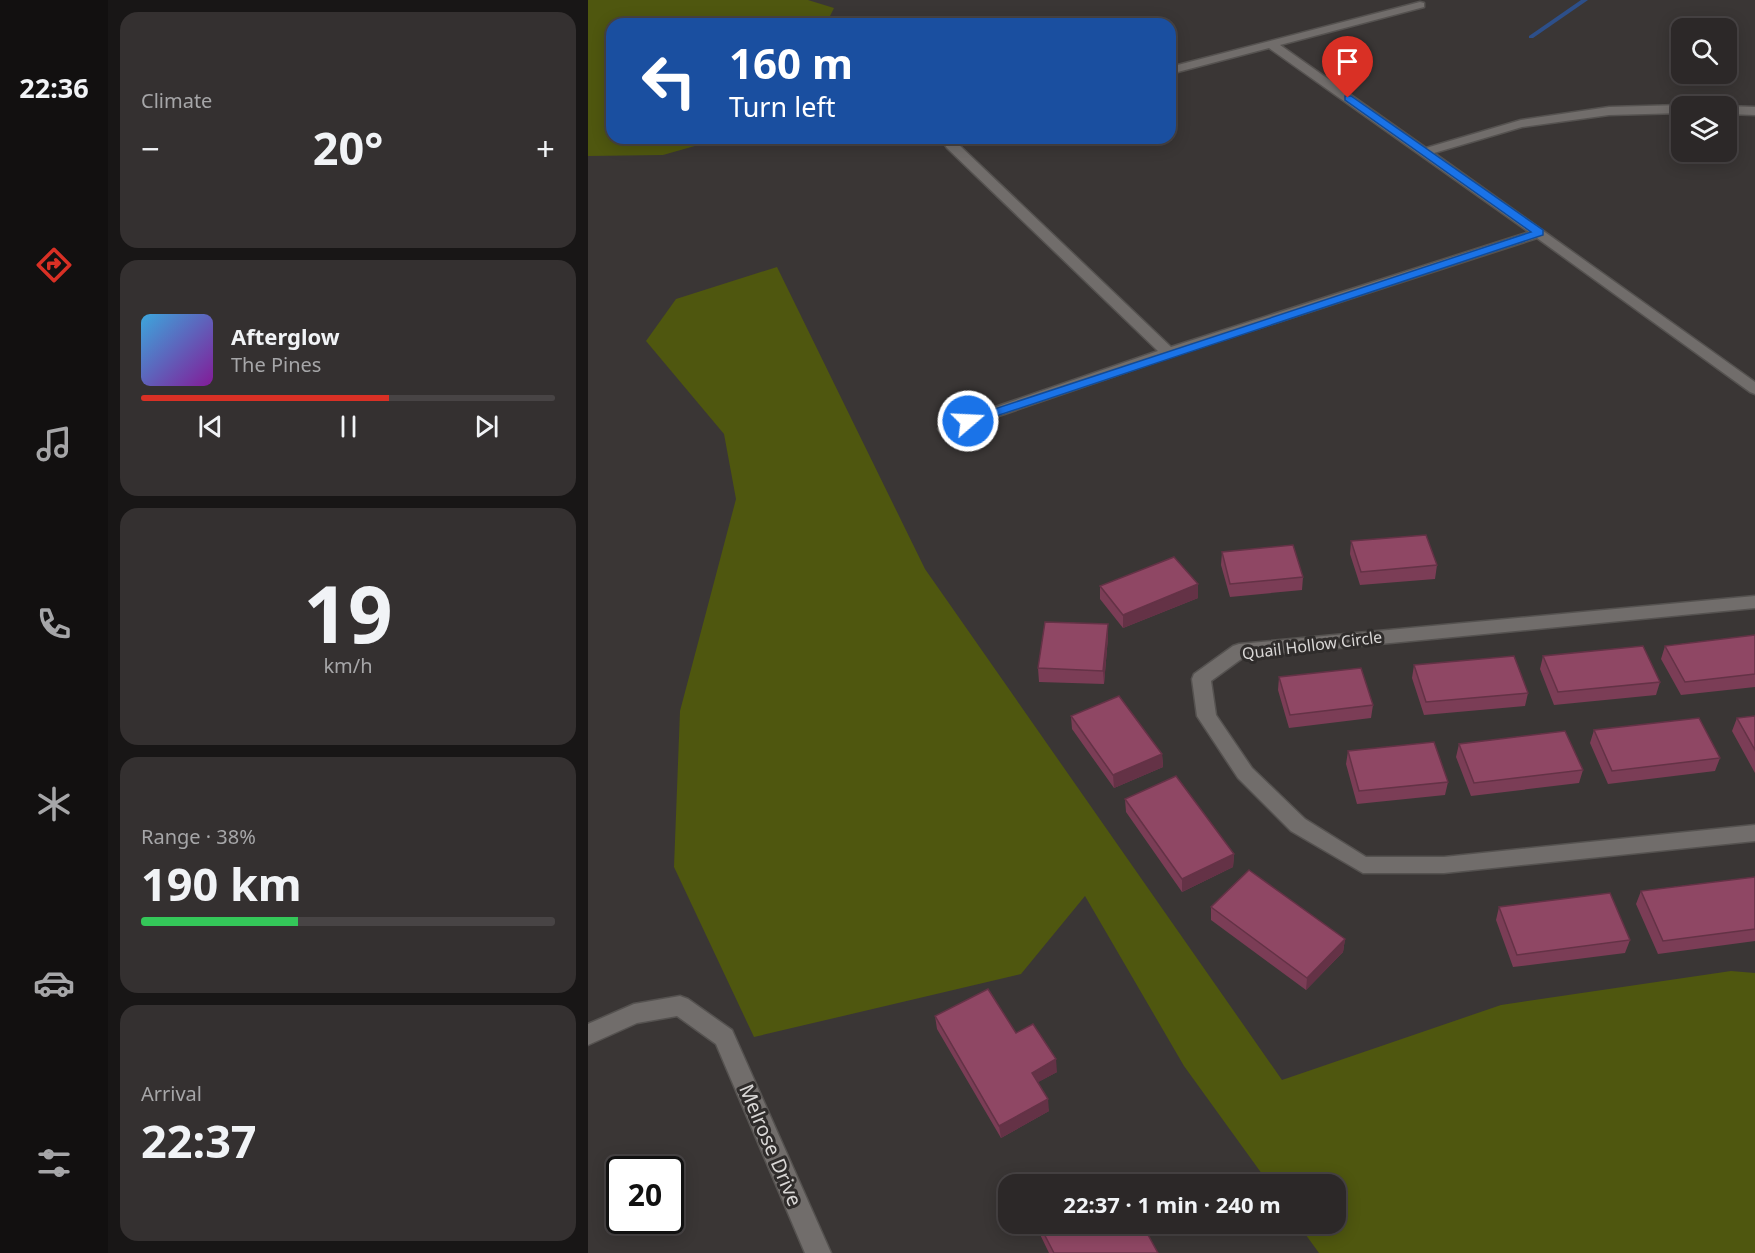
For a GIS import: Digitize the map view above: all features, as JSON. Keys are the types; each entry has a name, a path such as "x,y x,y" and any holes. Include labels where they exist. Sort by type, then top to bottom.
{"street":[{"path":"1176,68 1420,5"},
{"path":"1271,44 1539,232 1755,389"},
{"path":"1425,152 1521,124 1609,111 1671,109"},
{"path":"1737,110 1755,111"},
{"path":"952,144 1168,353"},
{"path":"946,429 1168,353 1539,232"},
{"name":"Quail Hollow Circle","path":"1755,602 1239,651 1200,679 1208,716 1245,773 1298,825 1363,865 1444,865 1755,833"},
{"name":"Melrose Drive","path":"588,1035 634,1014 680,1006 724,1036 818,1253"}],"green space":[{"path":"588,0 808,0 834,8 829,18 606,18 606,144 702,144 663,155 588,156"},
{"path":"777,267 925,569 1282,1080 1501,1005 1731,971 1755,973 1755,1253 1319,1253 1305,1234 1346,1234 1346,1174 1262,1174 1184,1066 1085,896 1021,974 754,1037 674,867 680,711 736,499 724,434 646,341 676,299"}],"building":[{"path":"1426,535 1437,565 1361,572 1351,541"},
{"path":"1293,545 1303,577 1230,584 1222,552"},
{"path":"1174,557 1198,584 1123,615 1100,586"},
{"path":"1045,622 1108,624 1103,671 1038,668"},
{"path":"1755,635 1755,674 1685,682 1665,646"},
{"path":"1643,646 1660,682 1558,692 1543,656"},
{"path":"1514,656 1528,693 1426,702 1414,665"},
{"path":"1361,668 1373,705 1290,715 1279,677"},
{"path":"1119,696 1162,754 1113,775 1071,716"},
{"path":"1755,716 1755,750 1737,718"},
{"path":"1699,718 1720,758 1612,771 1594,730"},
{"path":"1565,731 1583,770 1474,783 1459,744"},
{"path":"1434,742 1448,782 1359,791 1348,751"},
{"path":"1176,776 1234,854 1182,879 1125,799"},
{"path":"1249,870 1345,939 1307,978 1211,907"},
{"path":"1755,877 1755,929 1663,941 1641,891"},
{"path":"1610,893 1630,940 1517,955 1499,907"},
{"path":"988,989 1016,1033 1033,1024 1056,1059 1032,1073 1048,1099 999,1126 935,1016"},
{"path":"1044,1234 1148,1234 1158,1253 1054,1253"}],"waterway":[{"path":"1531,37 1585,0"}],"route":[{"path":"968,421 1539,232 1348,98"}]}
